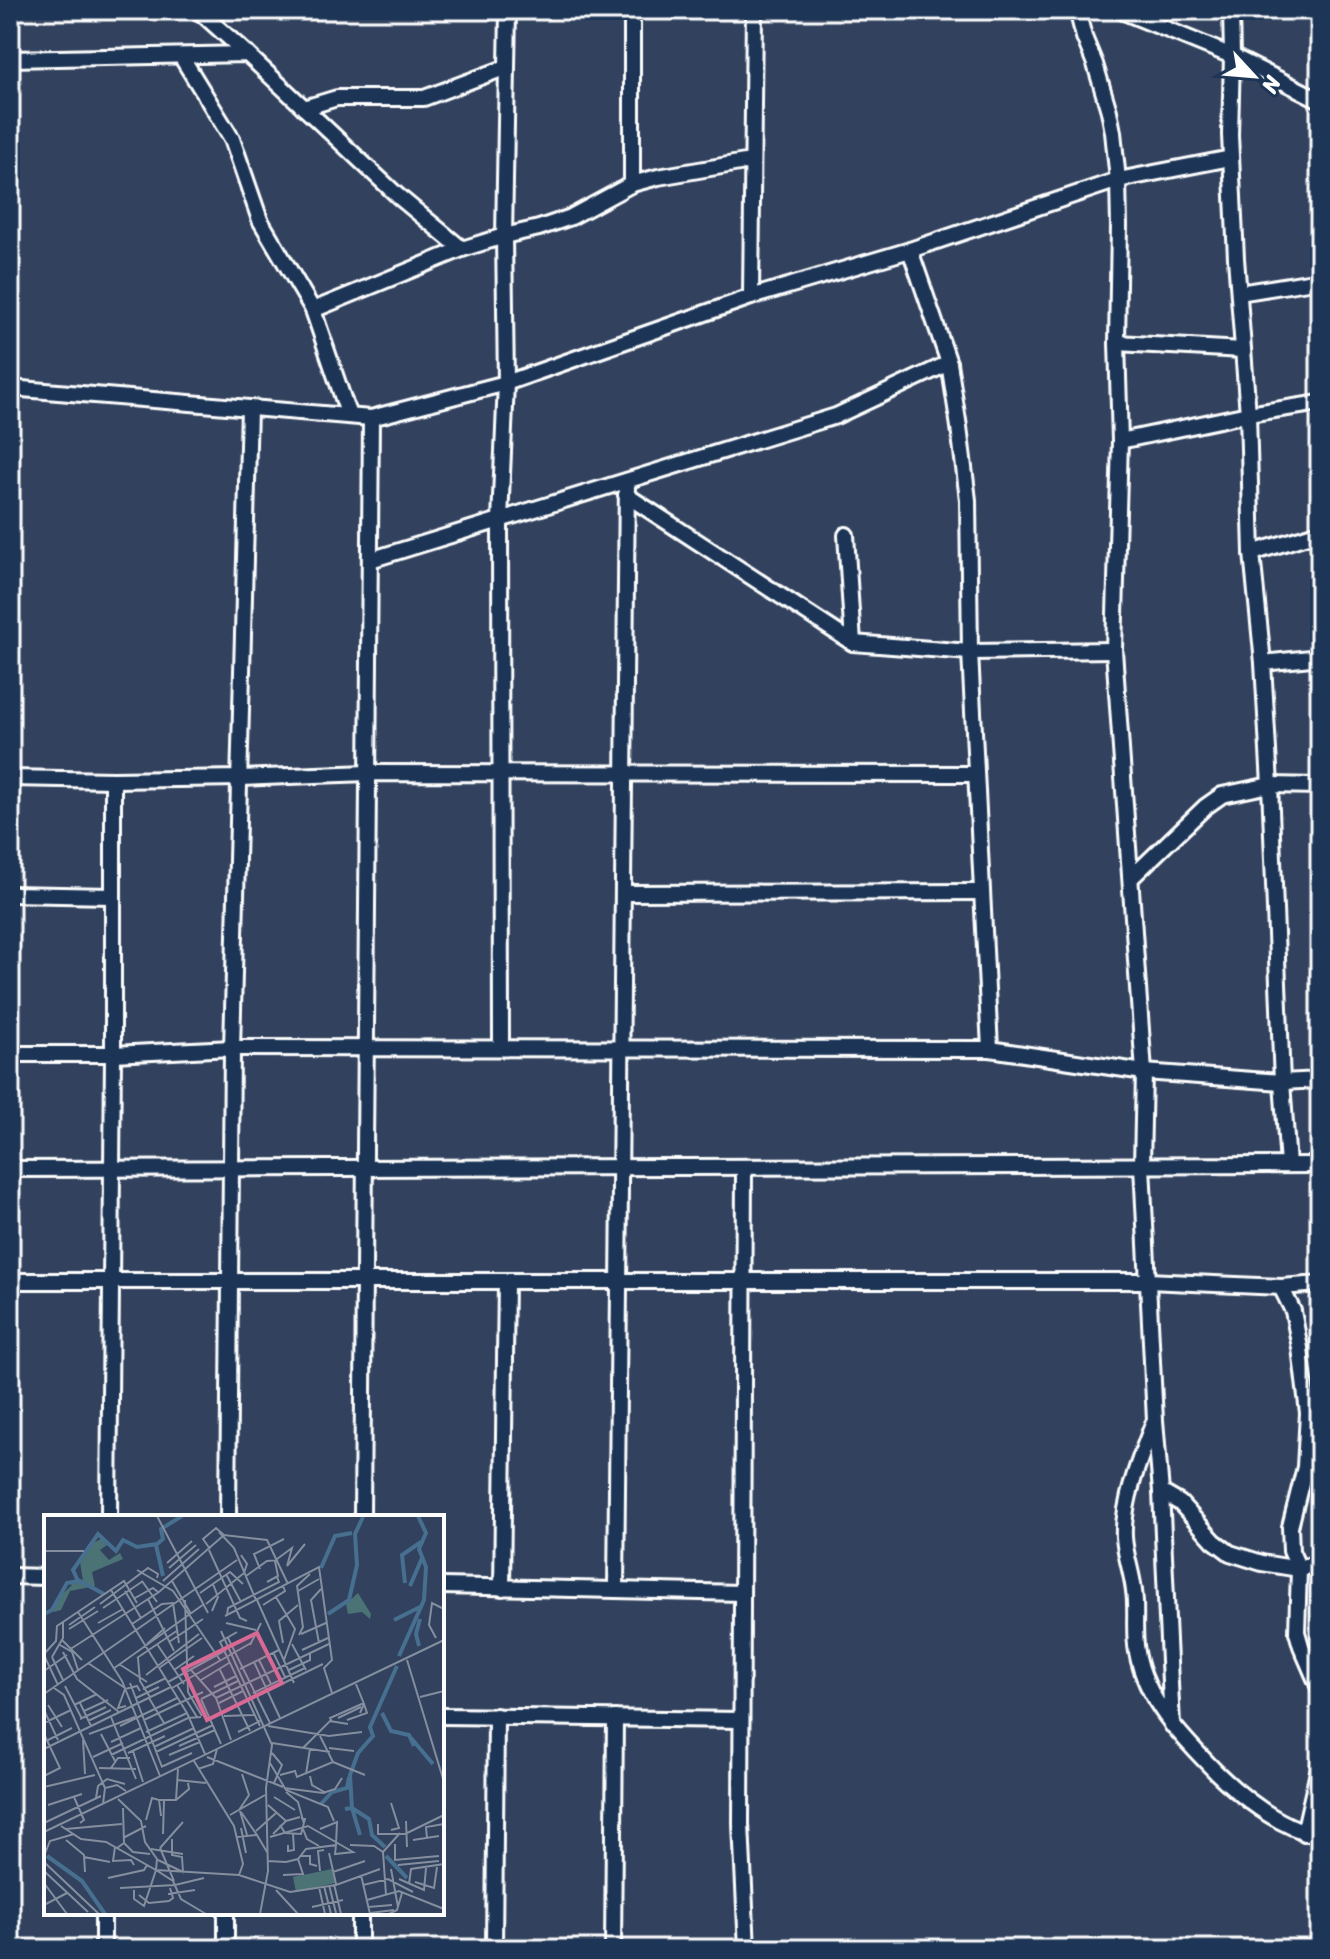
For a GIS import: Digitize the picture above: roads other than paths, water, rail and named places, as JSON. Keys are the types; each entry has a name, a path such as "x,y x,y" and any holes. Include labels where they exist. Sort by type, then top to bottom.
{"street":[{"path":"198,10 398,196 462,249"},
{"path":"501,1048 500,520 506,383 504,236 508,10"},
{"path":"632,10 632,184"},
{"path":"751,297 754,10"},
{"path":"1077,10 1109,111 1118,180 1120,441 1114,650 1144,1072 1142,1166 1172,1725"},
{"path":"1119,10 1232,56 1320,100"},
{"path":"1231,10 1231,158 1248,414 1252,553 1263,663 1270,785 1288,1165"},
{"path":"10,59 247,54"},
{"path":"181,56 232,139 260,220 313,310 349,416"},
{"path":"304,108 337,98 424,98 507,67"},
{"path":"10,388 371,418 506,383 751,297 910,250 1118,180 1231,158"},
{"path":"313,310 462,249 571,217 632,184 751,161"},
{"path":"910,250 949,363 968,500 970,652 990,1049"},
{"path":"1239,293 1320,280"},
{"path":"1117,343 1243,350"},
{"path":"370,560 500,520 626,488 836,416 949,363"},
{"path":"1120,441 1248,414 1320,403"},
{"path":"228,1515 232,1048 249,408"},
{"path":"362,1515 371,418"},
{"path":"626,488 853,643 970,652 1114,650"},
{"path":"616,1590 626,488"},
{"path":"1252,553 1320,532"},
{"path":"846,535 853,643"},
{"path":"1263,663 1320,657"},
{"path":"10,778 113,780 368,773 976,774"},
{"path":"109,1515 113,780"},
{"path":"1131,878 1205,807 1222,795 1270,785 1320,786"},
{"path":"623,893 982,892"},
{"path":"10,894 112,896"},
{"path":"10,1054 113,1054 232,1048 990,1049 1144,1072 1282,1082 1320,1080"},
{"path":"10,1169 1320,1165"},
{"path":"744,1167 741,1824 747,1949"},
{"path":"10,1281 1148,1281 1281,1287 1320,1284"},
{"path":"502,1588 506,1282"},
{"path":"1281,1287 1293,1311 1308,1413 1305,1467 1290,1527 1291,1551 1299,1569 1297,1632 1320,1690"},
{"path":"1155,1420 1134,1478 1124,1533 1136,1601 1137,1651 1144,1677 1157,1705 1172,1725 1236,1791 1304,1833 1320,1836"},
{"path":"1161,1492 1180,1503 1214,1541 1230,1553 1262,1563 1299,1569 1320,1562"},
{"path":"10,1576 44,1577"},
{"path":"444,1586 742,1593"},
{"path":"444,1716 741,1720"},
{"path":"494,1949 496,1716"},
{"path":"613,1949 615,1718"},
{"path":"1304,1833 1320,1763"},
{"path":"103,1915 103,1949"},
{"path":"226,1915 226,1949"},
{"path":"360,1915 360,1949"}]}
